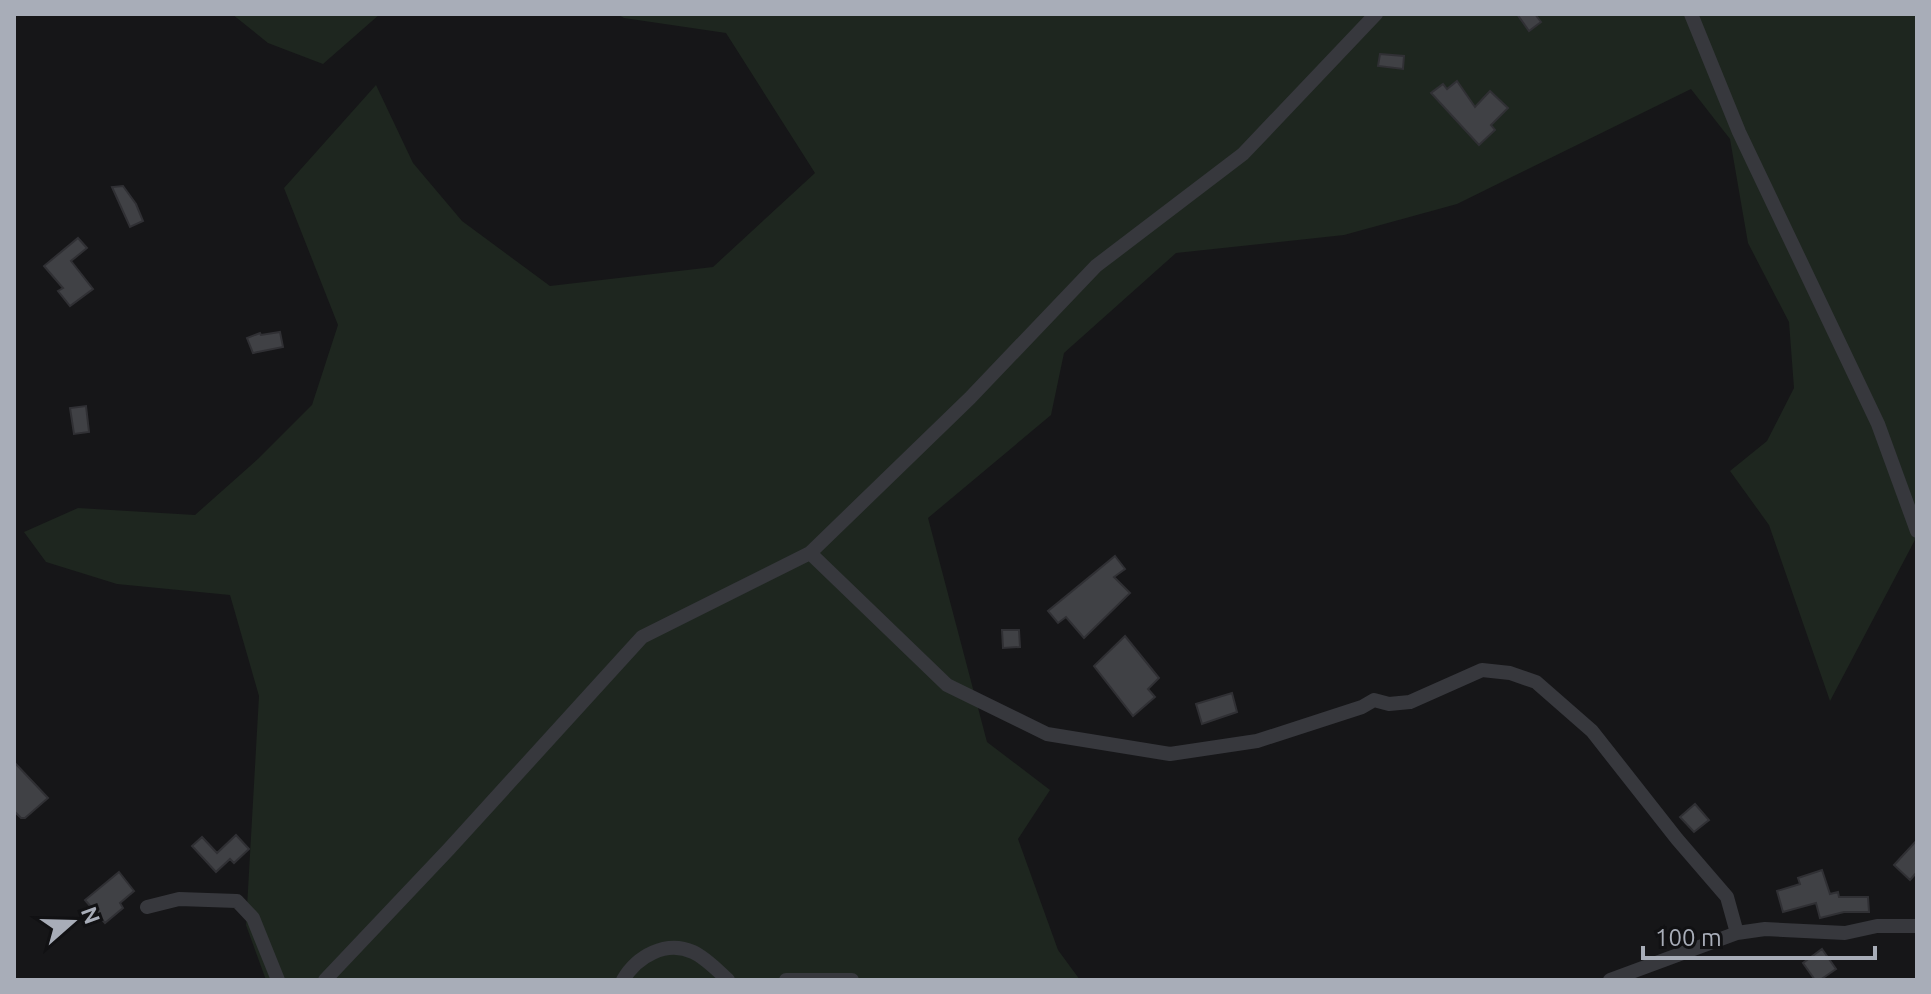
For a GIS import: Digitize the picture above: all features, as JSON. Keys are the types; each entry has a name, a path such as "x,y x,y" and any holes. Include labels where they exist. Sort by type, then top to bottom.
{"street":[{"path":"325,980 642,637 810,553 970,398 1096,266 1243,154 1376,14"},
{"path":"1691,14 1739,132 1878,424 1917,531"},
{"path":"810,553 947,685 1047,734 1170,754 1257,741 1362,707 1374,700 1389,704 1410,702 1482,670 1510,673 1536,682 1592,731 1727,897 1737,933"},
{"path":"147,907 179,899 237,901 253,918 278,980"},
{"path":"1610,980 1737,933 1765,929 1845,933 1877,926 1917,926"},
{"path":"623,980 643,957 677,947 695,952 728,980"},
{"path":"786,980 852,980"}],"shaded area":[{"path":"232,14 380,14 323,64 268,43"},
{"path":"617,14 1917,14 1917,536 1830,701 1769,525 1730,471 1767,441 1794,388 1789,322 1748,243 1730,139 1691,89 1457,204 1344,235 1176,253 1064,353 1051,415 928,518 987,742 1050,790 1018,839 1058,950 1080,980 266,980 246,925 259,696 230,595 117,584 46,562 24,532 78,508 195,515 312,405 338,325 284,188 376,85 413,163 462,221 550,286 713,267 815,173 726,33 624,18"}],"building":[{"path":"1517,14 1535,14 1541,22 1529,31"},
{"path":"1380,54 1404,56 1403,69 1378,66"},
{"path":"1457,81 1475,107 1490,91 1508,108 1491,125 1495,130 1479,145 1431,93 1443,84 1447,89"},
{"path":"123,186 143,221 130,227 112,187"},
{"path":"78,238 87,248 71,261 93,289 70,306 58,291 63,288 44,266"},
{"path":"280,332 283,347 253,353 247,338 260,333"},
{"path":"86,406 89,432 74,434 70,408"},
{"path":"1115,556 1125,569 1114,577 1130,593 1084,638 1066,617 1058,623 1048,611"},
{"path":"1002,630 1019,630 1020,647 1003,648"},
{"path":"1125,636 1159,678 1148,689 1155,697 1133,716 1094,666"},
{"path":"1232,693 1237,712 1202,724 1196,704"},
{"path":"14,762 48,798 25,818 14,811"},
{"path":"1695,804 1709,820 1694,832 1680,817"},
{"path":"236,835 249,849 234,863 230,859 216,872 192,846 202,837 217,853"},
{"path":"1917,840 1917,872 1910,880 1894,865"},
{"path":"1822,870 1830,894 1838,892 1839,897 1868,897 1869,912 1844,912 1820,918 1816,903 1783,912 1777,891 1800,884 1798,878"},
{"path":"119,872 134,891 120,903 123,908 105,923 85,900"},
{"path":"1822,949 1836,969 1815,980 1803,963"}]}
